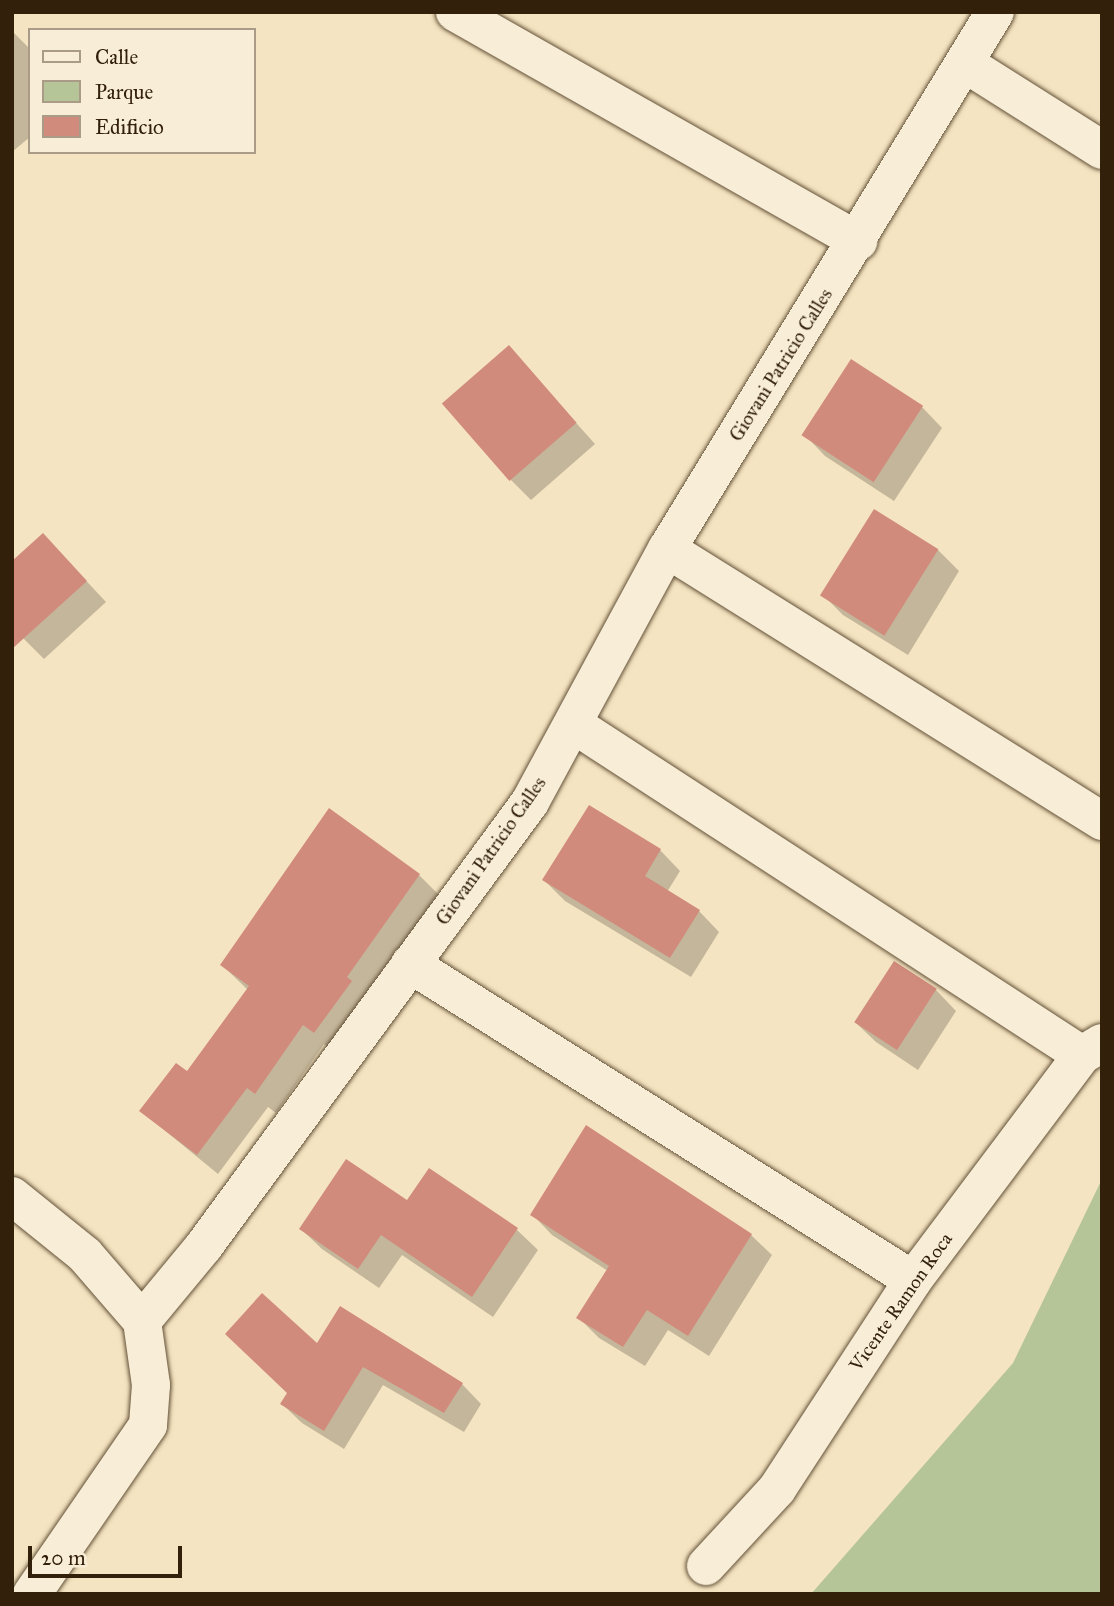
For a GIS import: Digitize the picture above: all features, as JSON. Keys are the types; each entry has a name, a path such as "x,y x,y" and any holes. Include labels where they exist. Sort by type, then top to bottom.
{"street":[{"path":"455,12 858,242"},
{"name":"Giovani Patricio Calles","path":"142,1321 204,1246 530,802 667,549 858,242 995,12"},
{"path":"966,64 1102,150"},
{"path":"667,549 1102,821"},
{"path":"573,724 1092,1049"},
{"path":"410,964 913,1280"},
{"name":"Vicente Ramon Roca","path":"706,1566 777,1489 913,1280 1092,1049"},
{"path":"12,1196 85,1255 142,1321 151,1385 148,1425 32,1594"}],"green space":[{"path":"1102,1179 1102,1594 811,1594 1013,1363"}],"building":[{"path":"509,345 577,423 509,481 442,403"},
{"path":"851,359 923,406 874,482 801,435"},
{"path":"874,509 938,549 884,636 820,596"},
{"path":"43,533 87,581 12,649 12,561"},
{"path":"589,805 661,849 645,876 700,910 670,958 542,880"},
{"path":"329,808 420,874 347,977 352,981 314,1033 303,1025 255,1094 247,1088 197,1155 139,1111 176,1063 187,1071 249,986 220,965"},
{"path":"894,961 937,989 897,1050 854,1022"},
{"path":"586,1125 752,1234 688,1336 647,1310 623,1347 576,1318 609,1266 530,1215"},
{"path":"346,1159 407,1200 429,1168 518,1228 472,1297 381,1235 358,1269 299,1229"},
{"path":"262,1293 317,1343 340,1306 463,1383 444,1413 363,1367 324,1431 280,1404 287,1393 225,1334"}]}
